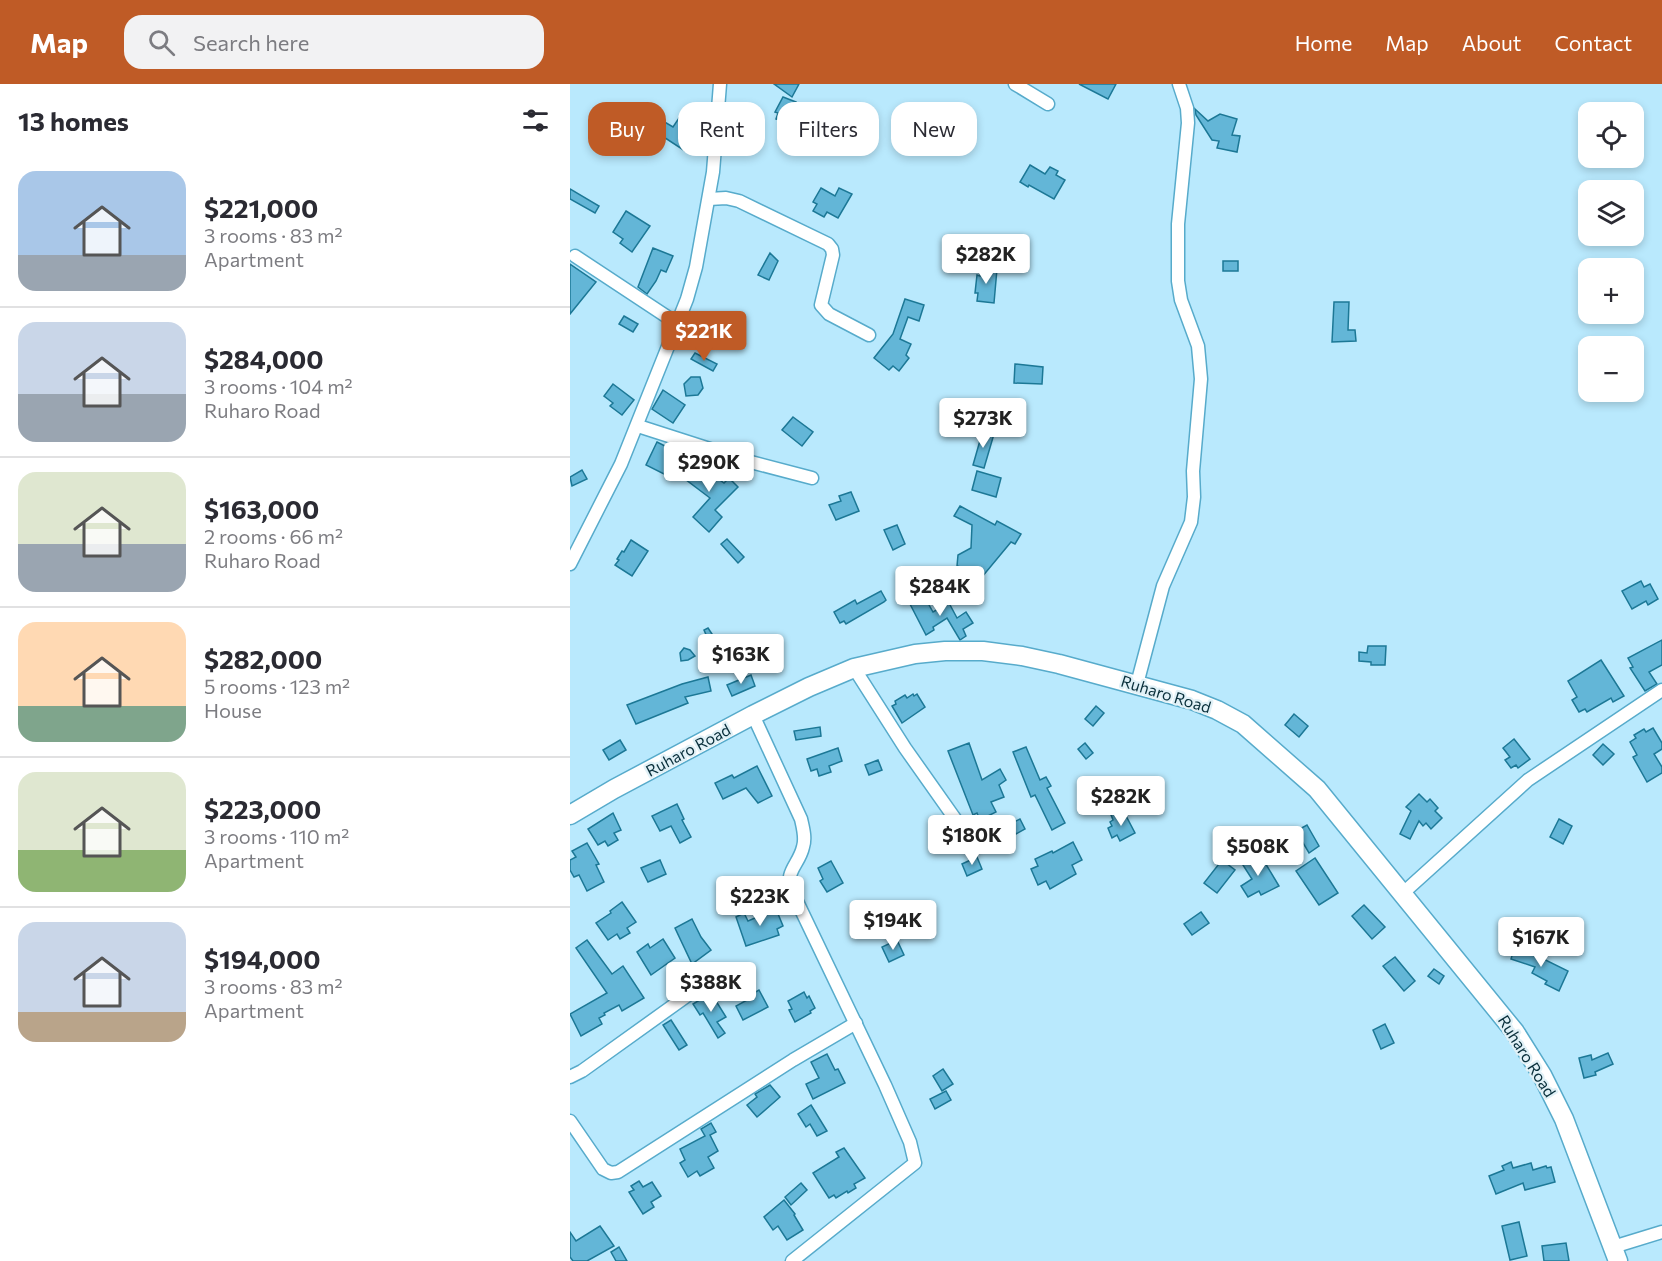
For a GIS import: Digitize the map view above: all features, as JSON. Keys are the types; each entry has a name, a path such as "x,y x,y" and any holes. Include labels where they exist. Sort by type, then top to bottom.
{"street":[{"path":"570,564 598,512 638,426 678,324 696,267 713,172 720,84"},
{"path":"1015,84 1048,104"},
{"path":"1137,684 1162,586 1191,522 1194,497 1192,471 1201,379 1198,346 1178,281 1178,224 1188,123 1187,108 1179,84"},
{"path":"709,199 726,198 739,201 828,244 833,255 821,305 829,314 869,335"},
{"path":"575,256 678,324"},
{"path":"638,426 747,461 812,478"},
{"name":"Ruharo Road","path":"570,815 753,715 854,668 915,654 983,651 1032,658 1137,684 1217,710 1243,724 1317,789 1515,1032 1542,1075 1564,1119 1615,1254"},
{"path":"854,668 905,748 970,840"},
{"path":"1402,894 1528,780 1662,690"},
{"path":"753,715 801,819 804,831 804,846 790,873 789,883 910,1142 915,1163 792,1261"},
{"path":"570,1077 582,1071 709,980"},
{"path":"570,1121 603,1169 611,1173 618,1172 856,1023"},
{"path":"1615,1254 1662,1232"}],"building":[{"path":"774,84 799,84 792,97"},
{"path":"1079,84 1116,84 1108,99"},
{"path":"783,97 796,102 780,102"},
{"path":"1195,109 1208,121 1220,114 1237,119 1232,135 1240,136 1237,152 1217,148 1219,141 1212,140 1196,115"},
{"path":"678,120 678,146 666,139 666,123 673,127"},
{"path":"1030,165 1045,174 1050,167 1058,171 1056,175 1065,180 1054,199 1020,182"},
{"path":"821,188 835,196 839,188 852,194 838,218 827,212 824,217 813,211 817,204 813,202"},
{"path":"570,189 599,206 595,213 570,199"},
{"path":"626,211 650,226 632,252 620,243 623,239 613,232"},
{"path":"653,248 673,256 666,272 661,270 647,294 638,287"},
{"path":"770,253 778,261 769,280 758,275"},
{"path":"1223,261 1238,261 1238,271 1223,271"},
{"path":"570,264 596,282 570,314"},
{"path":"981,267 997,269 994,303 977,301 978,293 975,293 977,275 980,276"},
{"path":"905,299 924,305 919,321 908,317 900,339 911,344 906,355 909,358 899,371 893,366 889,370 874,358 893,334"},
{"path":"1334,302 1349,302 1348,330 1355,330 1356,341 1332,342"},
{"path":"624,316 638,324 633,332 619,324"},
{"path":"695,353 717,364 713,371 691,359"},
{"path":"1015,364 1043,367 1042,384 1014,383"},
{"path":"691,377 700,377 703,388 698,395 686,396 684,384"},
{"path":"613,384 634,400 622,415 610,406 613,403 604,396"},
{"path":"663,390 685,405 673,423 652,409"},
{"path":"793,417 813,432 802,446 782,430"},
{"path":"983,430 994,434 984,468 973,465"},
{"path":"657,442 675,451 664,474 646,465"},
{"path":"692,460 724,483 729,478 738,487 715,510 722,517 709,532 693,517 710,498 681,476"},
{"path":"582,470 587,479 572,486 570,477"},
{"path":"977,471 1001,478 996,497 972,490"},
{"path":"851,492 859,511 836,520 829,505 841,501 839,496"},
{"path":"960,506 995,525 997,521 1021,534 1015,544 1011,542 982,577 975,571 957,566 958,555 971,548 972,525 954,516"},
{"path":"897,525 905,544 893,550 884,530"},
{"path":"727,539 744,557 738,563 721,544"},
{"path":"631,540 648,551 632,576 615,565"},
{"path":"1641,581 1644,587 1650,584 1658,599 1648,605 1646,601 1632,609 1622,591"},
{"path":"881,591 886,600 884,602 846,624 844,621 840,623 834,612 855,600 857,604"},
{"path":"924,596 933,612 949,603 957,618 966,612 973,623 963,629 966,636 960,640 947,618 933,627 934,630 926,635 910,604"},
{"path":"708,628 728,658 721,663 718,662 704,630"},
{"path":"1662,640 1662,665 1649,672 1657,684 1645,691 1630,668 1633,667 1628,658"},
{"path":"1368,646 1386,646 1385,665 1371,665 1371,662 1359,661 1359,652 1367,653"},
{"path":"684,648 690,650 695,656 681,661 680,653"},
{"path":"1601,660 1624,696 1613,702 1611,698 1587,712 1585,709 1579,712 1572,700 1577,697 1568,681"},
{"path":"751,675 755,686 732,696 727,685"},
{"path":"708,677 711,691 685,697 688,703 636,724 627,705 682,684"},
{"path":"913,694 914,696 917,694 925,707 902,723 892,706 896,704 895,701 905,695 907,698"},
{"path":"1096,706 1104,713 1093,726 1085,719"},
{"path":"1294,714 1308,726 1299,737 1285,725"},
{"path":"820,727 821,736 796,740 794,731"},
{"path":"1653,728 1662,743 1662,749 1654,754 1662,767 1662,773 1647,782 1633,757 1637,755 1630,742 1636,738 1634,735 1644,729 1646,732"},
{"path":"1514,739 1530,759 1518,768 1516,765 1511,768 1505,760 1510,757 1503,748"},
{"path":"620,740 626,750 609,760 603,750"},
{"path":"969,743 982,780 1000,769 1006,780 999,785 1004,797 991,802 996,812 980,820 977,813 973,815 948,751"},
{"path":"1085,743 1093,753 1086,759 1078,749"},
{"path":"1603,744 1614,754 1603,765 1593,755"},
{"path":"1026,747 1040,780 1046,777 1051,786 1047,788 1065,823 1052,830 1035,795 1031,797 1013,752"},
{"path":"838,748 842,761 829,766 831,772 819,776 817,769 811,771 807,759"},
{"path":"878,760 882,770 869,775 865,765"},
{"path":"757,766 772,796 758,803 746,788 723,799 715,783 732,775 734,778"},
{"path":"1419,794 1427,802 1430,799 1438,808 1435,811 1442,818 1431,829 1426,823 1423,826 1419,821 1410,839 1400,834 1411,811 1406,807"},
{"path":"677,804 691,837 680,843 671,826 660,831 652,816"},
{"path":"1120,811 1122,815 1125,814 1135,833 1120,841 1117,835 1112,838 1108,828 1112,826 1111,815"},
{"path":"613,813 621,830 614,833 618,840 608,846 605,841 598,845 588,829"},
{"path":"1020,819 1025,829 1016,834 1010,824"},
{"path":"1559,819 1572,826 1563,844 1550,837"},
{"path":"1307,825 1319,846 1309,853 1296,831"},
{"path":"1073,842 1082,860 1072,865 1076,874 1050,889 1046,881 1038,885 1031,869 1038,866 1035,859 1052,851 1053,853"},
{"path":"587,843 599,864 596,865 604,882 587,891 579,875 574,877 570,870 570,860 576,857 572,851"},
{"path":"1261,856 1279,886 1261,895 1259,891 1248,897 1241,886 1252,879 1241,862 1248,857 1251,862"},
{"path":"977,857 982,869 967,876 962,864"},
{"path":"1315,858 1338,893 1319,905 1296,871"},
{"path":"660,860 666,874 648,882 641,868"},
{"path":"1222,860 1235,870 1217,893 1204,883"},
{"path":"831,861 843,883 827,892 820,881 823,879 818,868"},
{"path":"622,902 636,922 627,928 630,933 620,939 617,934 608,940 596,923"},
{"path":"1364,905 1385,927 1372,939 1352,916"},
{"path":"776,909 783,926 777,929 779,935 746,946 736,917 744,913 748,921"},
{"path":"1201,912 1209,923 1192,935 1184,924"},
{"path":"692,919 711,950 692,964 675,928"},
{"path":"1530,932 1544,936 1545,933 1573,942 1569,954 1528,940"},
{"path":"663,939 675,958 651,975 637,952 648,944 650,948"},
{"path":"587,940 612,974 623,966 644,998 622,1011 619,1005 604,1013 605,1015 599,1018 602,1024 581,1036 570,1014 607,993 576,948"},
{"path":"897,940 904,955 889,962 882,947"},
{"path":"1515,945 1568,971 1559,991 1545,984 1547,981 1532,973 1535,967 1511,959"},
{"path":"1395,957 1415,981 1404,991 1383,966"},
{"path":"1434,969 1444,976 1439,984 1428,976"},
{"path":"759,990 768,1007 743,1020 736,1006 751,998 750,995"},
{"path":"804,992 807,998 809,996 815,1008 810,1011 811,1013 795,1022 789,1010 792,1009 788,1001"},
{"path":"711,993 726,1017 717,1022 725,1033 718,1038 703,1013 700,1015 693,1004"},
{"path":"671,1020 687,1045 679,1050 663,1025"},
{"path":"1385,1024 1394,1043 1381,1049 1373,1030"},
{"path":"1608,1053 1613,1064 1595,1072 1596,1075 1584,1078 1579,1058 1591,1055 1592,1060"},
{"path":"827,1054 845,1083 813,1099 806,1084 819,1078 811,1062"},
{"path":"943,1069 953,1084 942,1091 933,1076"},
{"path":"770,1085 780,1097 757,1117 747,1105 757,1097 755,1094"},
{"path":"946,1091 951,1100 935,1109 930,1099"},
{"path":"811,1105 827,1131 817,1136 810,1124 806,1127 798,1114"},
{"path":"711,1123 716,1132 710,1135 718,1151 708,1157 714,1168 700,1176 697,1171 688,1177 680,1163 685,1160 680,1149 705,1136 701,1129"},
{"path":"844,1148 865,1178 854,1184 856,1188 848,1193 847,1191 836,1198 834,1195 829,1198 813,1173 839,1157 836,1152"},
{"path":"1511,1162 1513,1168 1531,1163 1533,1170 1546,1166 1551,1167 1555,1182 1525,1190 1523,1183 1496,1194 1489,1176 1504,1170 1502,1166"},
{"path":"639,1181 643,1187 652,1182 661,1196 651,1202 654,1207 643,1214 629,1192 634,1190 631,1186"},
{"path":"801,1183 807,1190 791,1205 785,1197"},
{"path":"784,1200 795,1214 803,1230 787,1240 778,1226 773,1230 764,1217"},
{"path":"1519,1222 1527,1256 1510,1260 1502,1226"},
{"path":"600,1226 614,1246 587,1261 573,1261 570,1257 570,1232 576,1241"},
{"path":"1566,1243 1569,1261 1544,1261 1542,1246"},
{"path":"619,1247 627,1261 616,1261 611,1252"}]}
